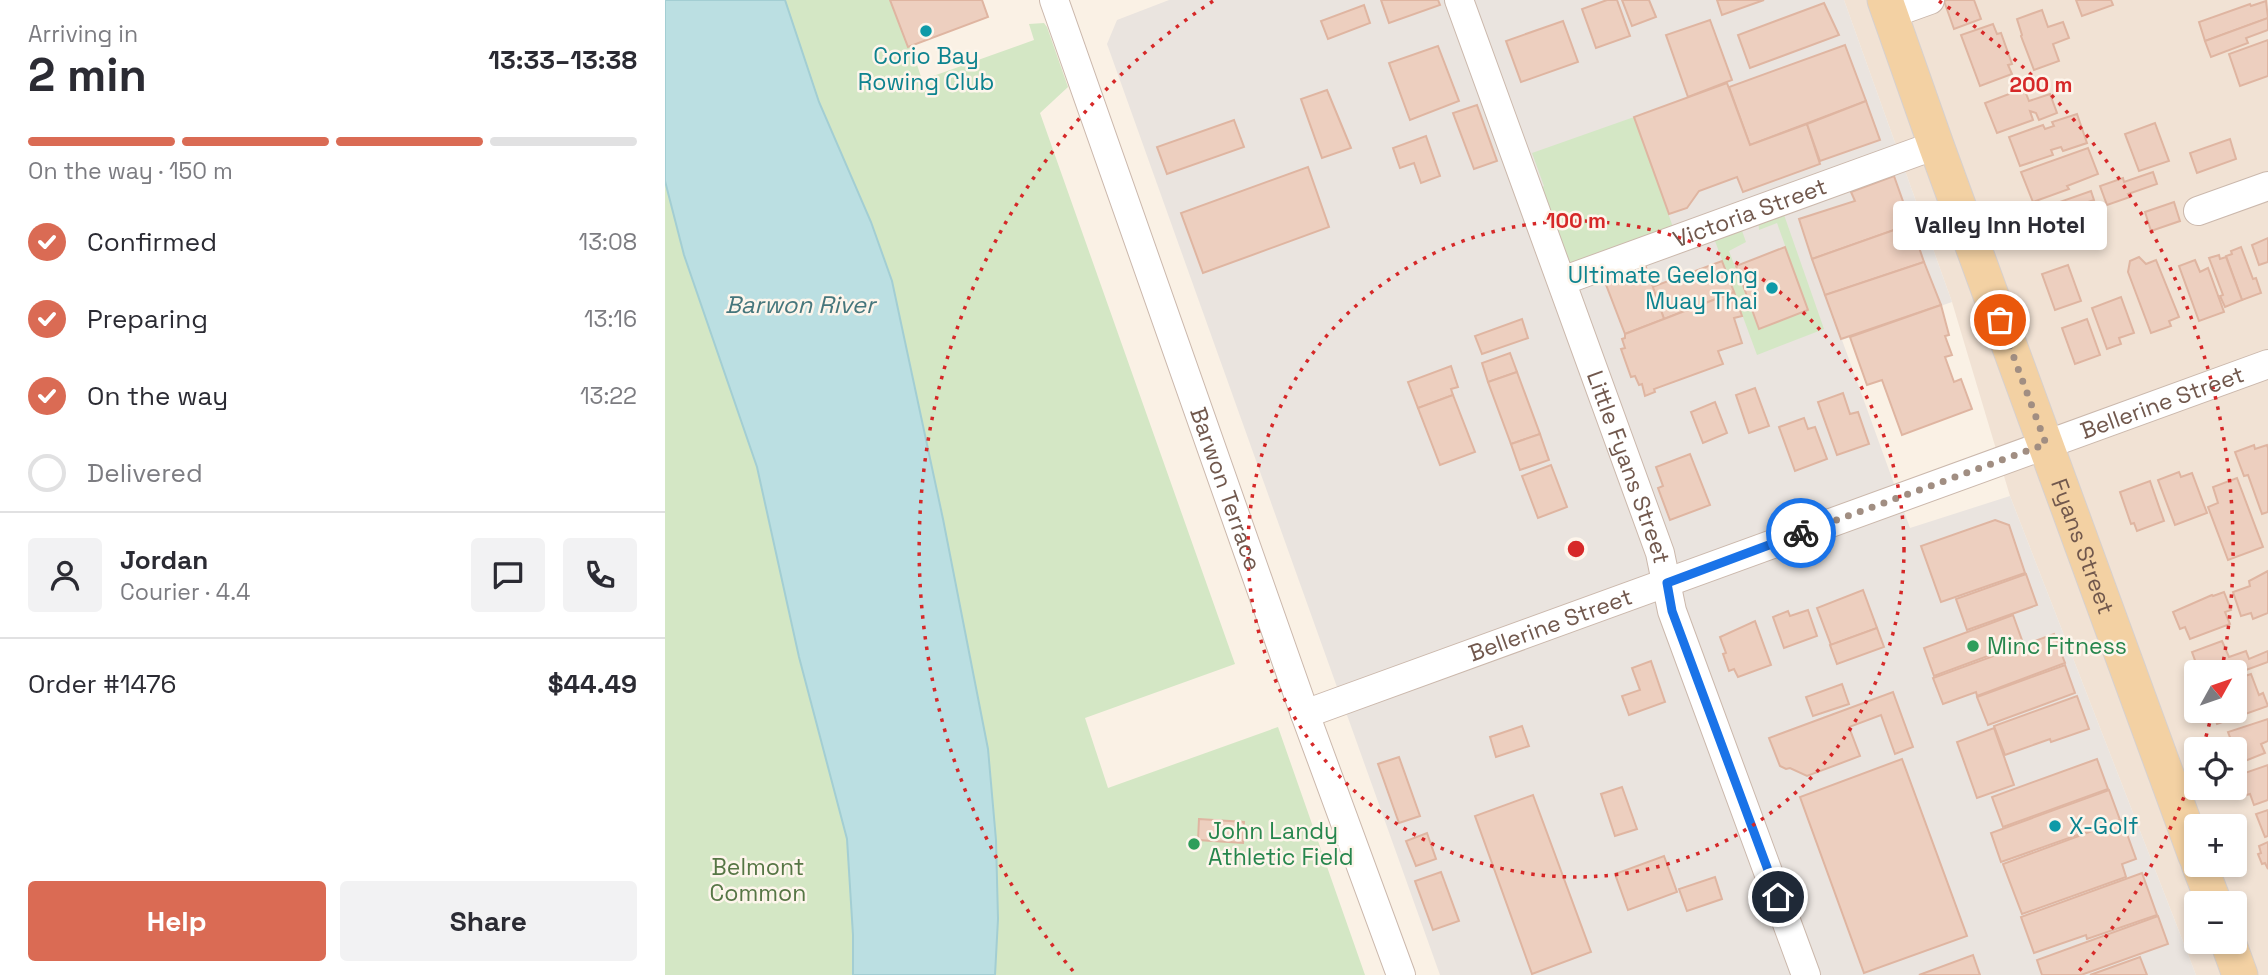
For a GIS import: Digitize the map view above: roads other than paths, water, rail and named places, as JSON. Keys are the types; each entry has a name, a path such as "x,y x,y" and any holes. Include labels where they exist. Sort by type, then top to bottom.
{"main road":[{"name":"Fyans Street","path":"1888,7 2184,823"},
{"path":"2232,954 2240,975"}],"street":[{"name":"Barwon Terrace","path":"1054,0 1305,714 1401,975"},
{"name":"Little Fyans Street","path":"1459,0 1660,553 1672,611 1806,975"},
{"path":"1888,7 1930,0"},
{"name":"Victoria Street","path":"1562,281 1936,145"},
{"path":"2198,211 2268,186"},
{"name":"Bellerine Street","path":"1305,714 2268,364"}],"water":[{"name":"Barwon River","path":"665,0 785,0 819,102 871,222 892,281 943,519 988,749 996,840 998,919 995,975 853,975 847,839 799,657 757,467 684,255 665,181"}],"place":[{"name":"Corio Bay Rowing Club","path":"926,31"},
{"name":"Ultimate Geelong Muay Thai","path":"1772,288"},
{"name":"Valley Inn Hotel","path":"2000,320"},
{"name":"Minc Fitness","path":"1973,646"},
{"name":"X-Golf","path":"2055,826"},
{"name":"John Landy Athletic Field","path":"1194,844"}],"park label":[{"name":"Belmont Common","path":"758,880"}]}
